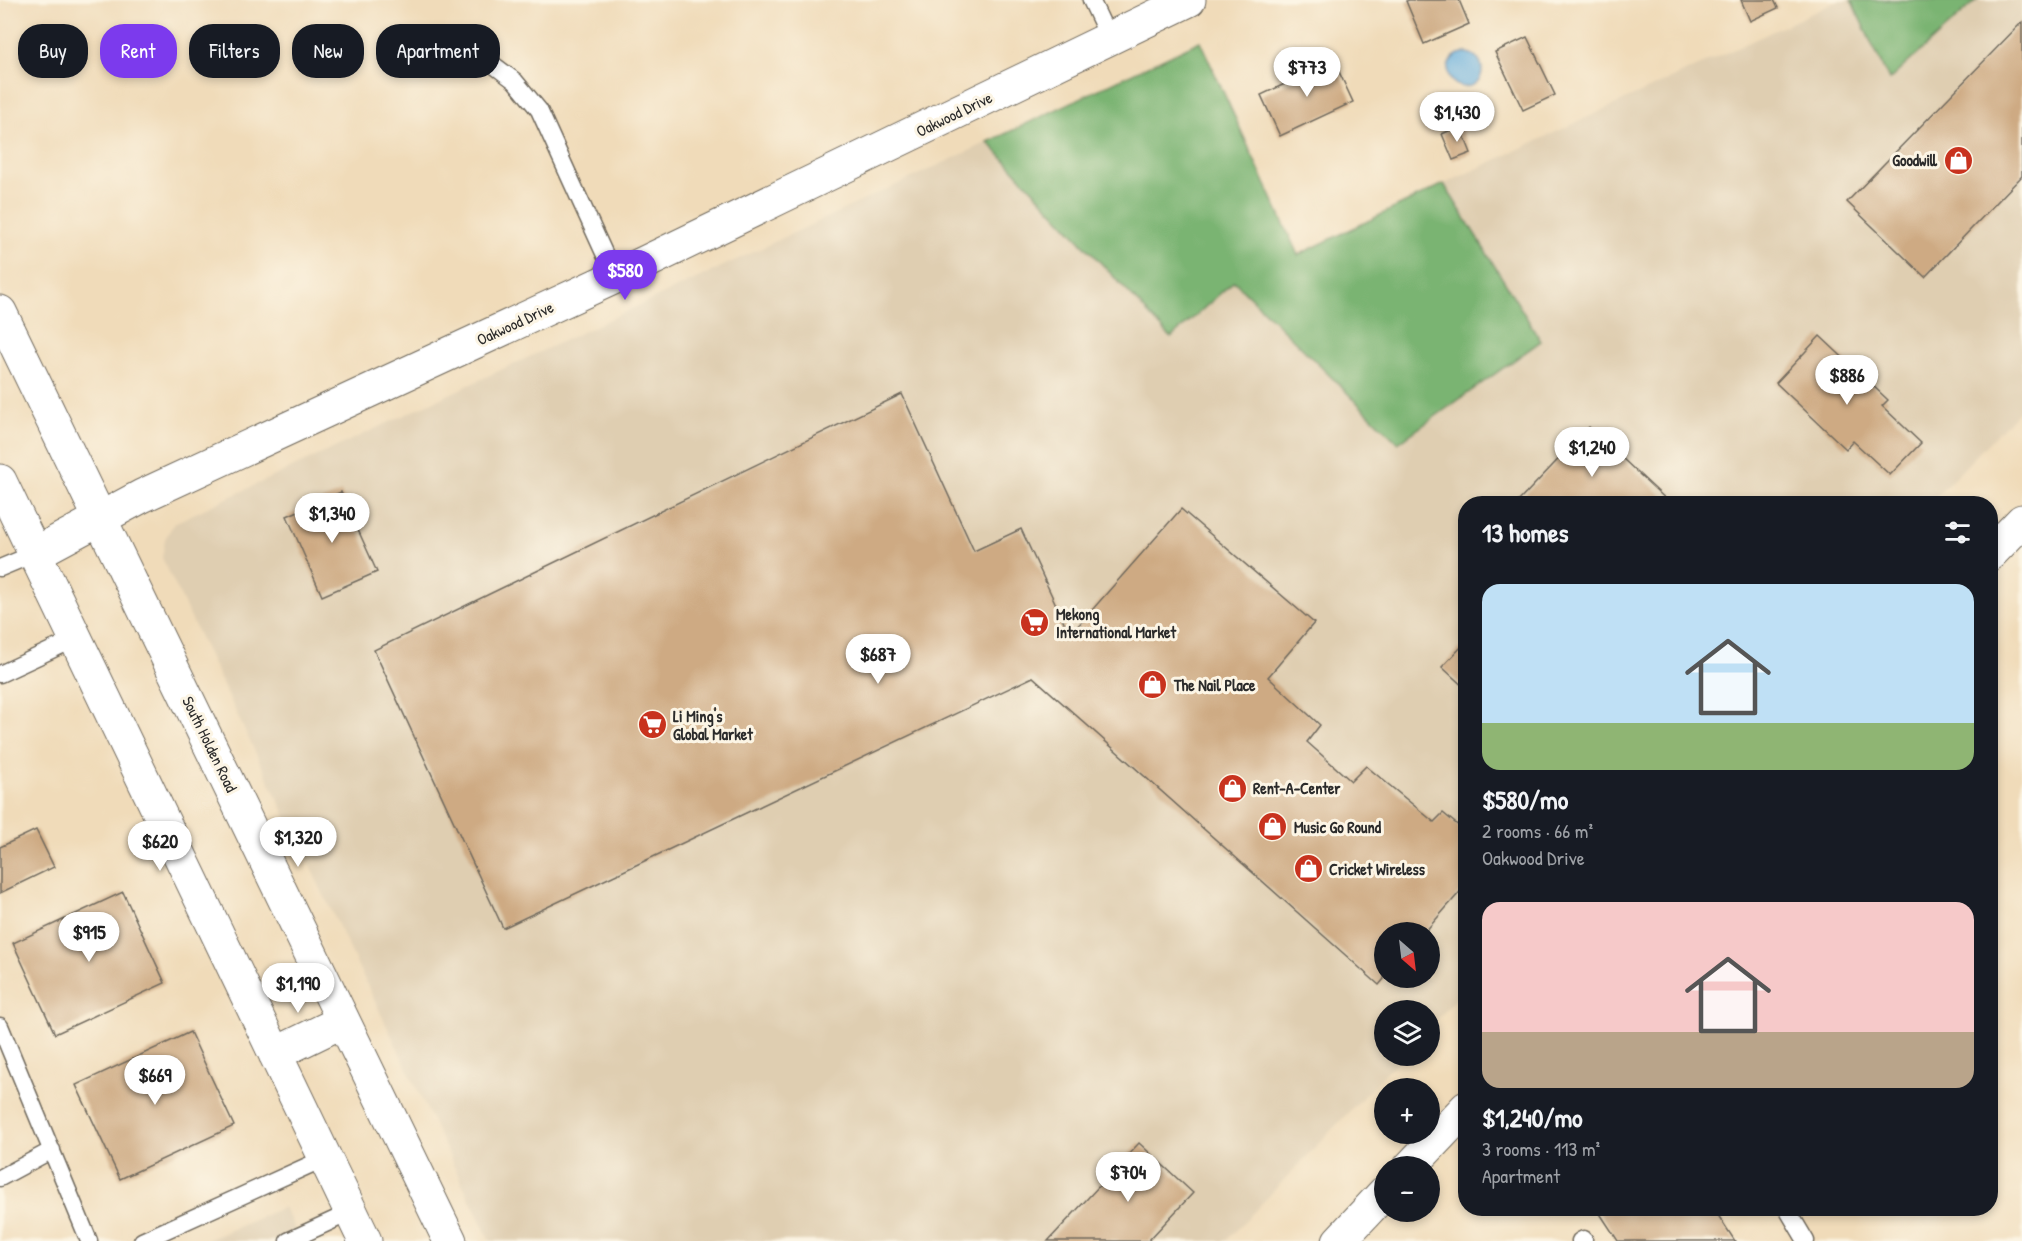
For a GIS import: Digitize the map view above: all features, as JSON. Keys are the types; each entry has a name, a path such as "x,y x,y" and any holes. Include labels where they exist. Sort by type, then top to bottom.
{"main road":[{"name":"Oakwood Drive","path":"36,553 100,517 615,277 1190,0"},
{"name":"South Holden Road","path":"0,312 450,1241"},
{"path":"1,483 365,1241"},
{"path":"1998,546 2022,521"},
{"path":"275,1054 343,1020"},
{"path":"1420,1156 1458,1116"},
{"path":"1343,1240 1374,1204"}],"lane":[{"path":"1091,0 1109,38"},
{"path":"500,70 515,81 539,110 615,277"},
{"path":"0,568 36,553"},
{"path":"0,674 77,638"},
{"path":"0,1026 89,1241"},
{"path":"0,1178 52,1150"},
{"path":"142,1241 325,1158"},
{"path":"288,1241 351,1212"},
{"path":"1791,1216 1806,1241"}],"shaded area":[{"path":"1840,0 1851,0 1889,80 1977,0 2022,0 2022,408 1937,496 1458,496 1458,997 1440,1016 1440,1000 1374,1000 1374,1066 1392,1066 1381,1078 1374,1078 1374,1085 1226,1241 490,1241 162,558 165,539 174,523 988,142 1171,338 1234,281 1399,443 1540,341 1444,184"},
{"path":"284,1207 301,1241 205,1241"}],"green space":[{"path":"1851,0 1977,0 1889,80"},
{"path":"1200,41 1298,255 1444,184 1541,341 1398,443 1234,281 1171,338 988,142"}],"water":[{"path":"1465,53 1477,58 1482,70 1477,82 1465,87 1453,82 1448,70 1453,58"}],"building":[{"path":"1459,0 1469,24 1424,44 1406,1"},
{"path":"1741,0 1774,0 1778,8 1750,21"},
{"path":"2022,22 2022,176 1925,277 1847,202"},
{"path":"1527,37 1555,95 1523,110 1495,52"},
{"path":"1334,61 1353,102 1280,136 1261,95"},
{"path":"1460,126 1471,153 1453,160 1442,134"},
{"path":"1820,336 1888,400 1882,406 1921,443 1890,475 1853,441 1846,449 1776,383"},
{"path":"902,394 974,551 1021,529 1070,635 1181,509 1314,623 1268,677 1320,725 1307,742 1351,781 1366,766 1434,822 1443,813 1458,825 1458,894 1434,922 1374,922 1374,981 1033,677 503,928 374,650"},
{"path":"1589,427 1662,496 1524,496"},
{"path":"341,492 377,572 322,596 287,516"},
{"path":"1458,650 1458,682 1442,667"},
{"path":"36,830 54,867 0,893 0,847"},
{"path":"123,892 165,983 55,1034 13,943"},
{"path":"190,1032 234,1126 120,1179 76,1085"},
{"path":"1139,1143 1193,1193 1148,1241 1048,1241"},
{"path":"1602,1216 1719,1216 1735,1241 1618,1241"}],"place":[{"name":"Goodwill","path":"1958,160"},
{"name":"Mekong International Market","path":"1035,623"},
{"name":"The Nail Place","path":"1153,685"},
{"name":"Li Ming's Global Market","path":"652,725"},
{"name":"Rent-A-Center","path":"1232,788"},
{"name":"Music Go Round","path":"1273,827"},
{"name":"Cricket Wireless","path":"1308,869"}]}
